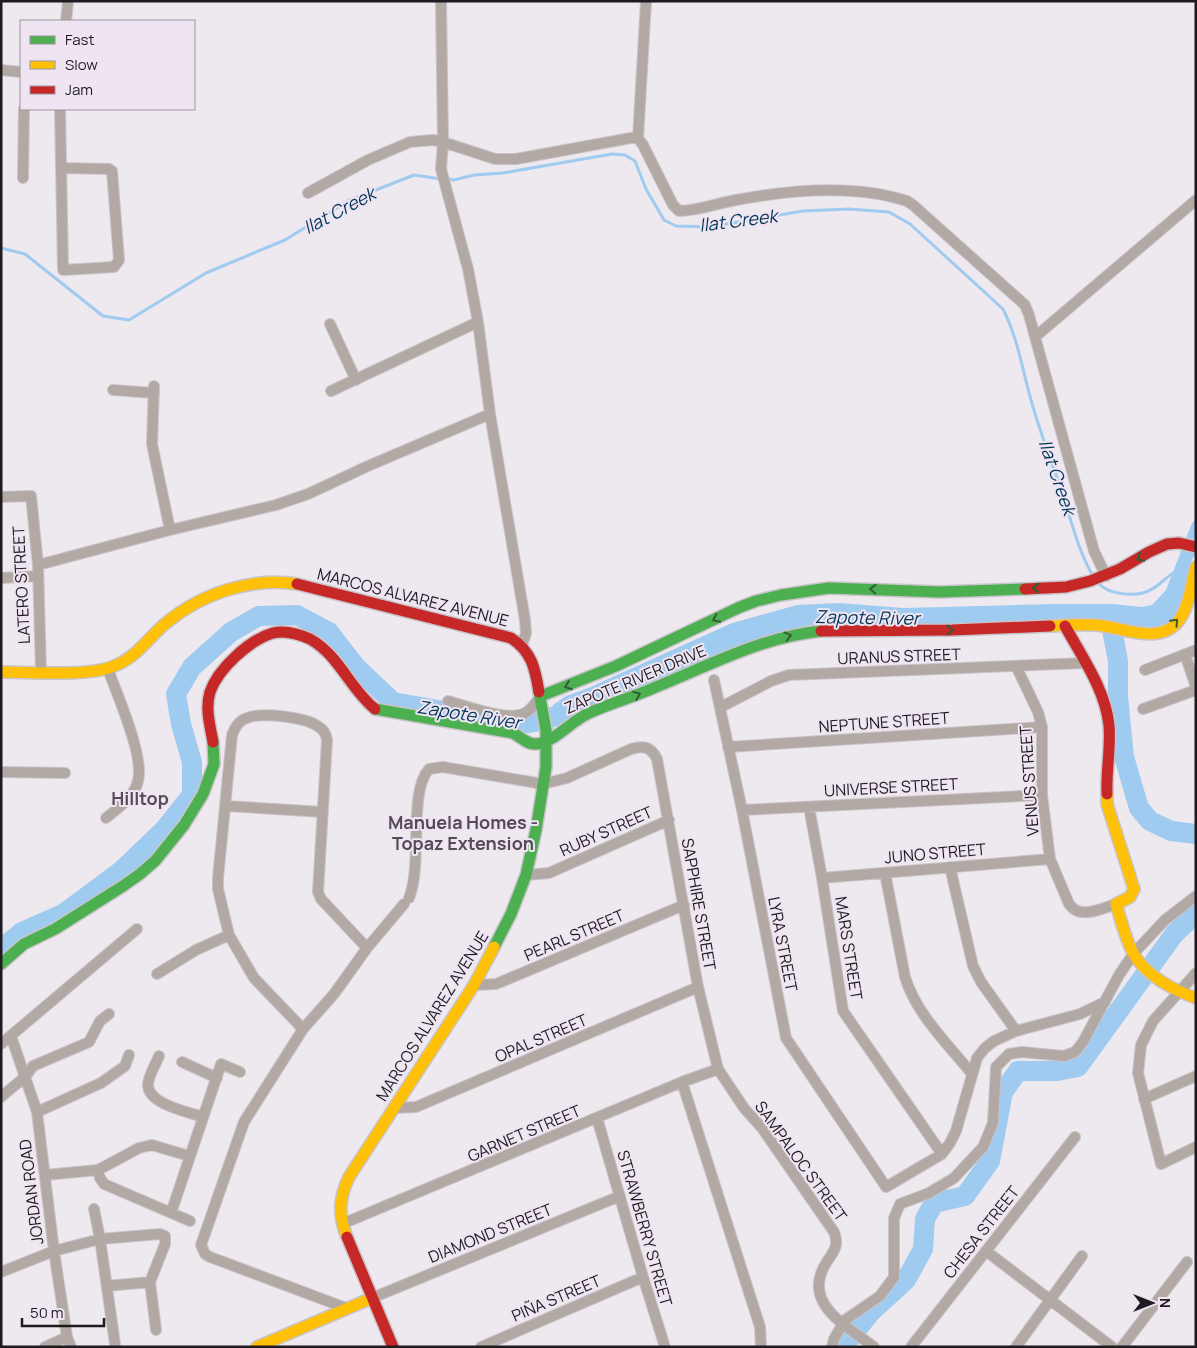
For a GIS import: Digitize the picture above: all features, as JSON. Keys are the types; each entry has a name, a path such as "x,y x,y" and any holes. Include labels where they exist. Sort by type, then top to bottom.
{"main road":[{"name":"ZAPOTE RIVER DRIVE","path":"541,696 618,666 738,608 781,595 829,588 940,592 1066,587 1084,584 1104,577 1172,543 1196,547"},
{"name":"ZAPOTE RIVER DRIVE","path":"546,735 589,713 643,693 740,652 800,633 1065,626 1109,626 1153,633 1168,630 1184,610 1196,567"},
{"name":"MARCOS ALVAREZ AVENUE","path":"108,670 121,663 168,622 187,609 209,598 239,587 259,583 281,582 304,586 511,638 522,645 530,656 541,696 546,735 543,784 536,830 526,875 512,914 474,985 343,1188 340,1199 339,1210 342,1224 393,1347"},
{"path":"1065,626 1096,683 1107,715 1109,726 1106,790 1108,804 1110,816 1134,884 1133,895 1129,899 1116,904 1136,958 1178,991 1196,998"},
{"path":"1,964 23,945 53,930 133,880 161,855 195,808 212,773 214,764 213,744 208,701 215,680 226,666 244,650 274,633 300,634 316,642 335,660 368,703 376,710 513,733 527,743 537,744 546,735"},
{"path":"1,672 108,670"},
{"path":"257,1347 275,1343 346,1308 372,1298"}],"street":[{"path":"66,20 68,1"},
{"path":"441,1 443,142 441,169 468,270 478,322 490,414 525,620 526,633 522,645"},
{"path":"646,1 638,138 673,205 680,211 762,195 830,191 852,191 907,201 1018,297 1027,310 1036,337 1094,551 1104,577"},
{"path":"1,70 20,72"},
{"path":"23,178 24,110"},
{"path":"60,110 61,168 63,270 114,267 119,260 112,171 109,169 61,168"},
{"path":"308,193 368,160 410,142 433,140 495,159 516,159 622,138 638,138"},
{"path":"1036,337 1196,200"},
{"path":"331,391 478,322"},
{"path":"330,324 356,380"},
{"path":"113,390 154,390 152,444 170,530"},
{"path":"1,578 38,571 170,530 276,505 308,494 490,414"},
{"name":"LATERO STREET","path":"1,497 30,496 38,571 41,672"},
{"path":"1144,670 1196,650"},
{"path":"1143,709 1196,689 1185,654"},
{"name":"URANUS STREET","path":"721,707 771,681 789,675 1085,663"},
{"name":"VENUS STREET","path":"1016,666 1038,712 1042,727 1042,794 1050,859 1073,910 1085,912 1116,904"},
{"path":"106,818 131,797 138,783 140,765 108,670"},
{"name":"LYRA STREET","path":"714,680 742,810 786,1038 886,1187 942,1154"},
{"path":"448,701 485,711 516,716 529,710 541,696"},
{"path":"303,1029 254,978 229,935 218,889 230,745 235,728 239,722 246,718 255,716 289,717 317,725 326,734 318,892 321,899 367,948"},
{"name":"NEPTUNE STREET","path":"728,747 1042,727"},
{"name":"SAPPHIRE STREET","path":"543,784 566,778 640,746 648,748 653,752 657,759 669,820 698,988 718,1069"},
{"path":"346,1308 210,1258 205,1254 201,1245 244,1122 303,1029 334,994 367,948 406,901 414,885 416,869 417,817 421,780 429,769 443,767 543,784"},
{"path":"1,772 65,773"},
{"name":"UNIVERSE STREET","path":"742,810 1042,794"},
{"path":"226,806 322,812"},
{"name":"MARS STREET","path":"809,807 843,1011 942,1154"},
{"name":"RUBY STREET","path":"526,875 549,873 669,820"},
{"name":"JUNO STREET","path":"822,878 1050,859"},
{"path":"950,867 973,966 981,982 1016,1031"},
{"path":"884,872 904,976 909,992 916,1005 972,1074"},
{"path":"832,1347 842,1324 855,1311 880,1296 894,1277 894,1218 900,1204 929,1192 954,1178 983,1147 993,1123 996,1067 1009,1054 1022,1052 1064,1056 1075,1052 1083,1042 1119,975 1136,958 1165,920 1196,896"},
{"name":"PEARL STREET","path":"474,985 496,984 684,905"},
{"path":"1,1044 137,929"},
{"path":"156,974 196,950 229,935"},
{"path":"1196,973 1153,1021 1141,1045 1138,1073 1160,1164 1196,1147"},
{"name":"OPAL STREET","path":"394,1108 416,1107 698,988"},
{"path":"942,1154 956,1131 977,1058 985,1048 994,1041 1016,1031 1080,1014 1105,1002"},
{"path":"1,1097 26,1076 28,1070 39,1062 89,1042 100,1021 109,1014"},
{"name":"JORDAN ROAD","path":"11,1036 37,1112 54,1251 69,1342"},
{"path":"37,1112 101,1083 126,1066 129,1055"},
{"path":"159,1056 149,1080 150,1093 161,1102 203,1117"},
{"path":"182,1062 217,1078"},
{"path":"171,1213 221,1064 240,1072"},
{"name":"GARNET STREET","path":"342,1224 682,1082 718,1069"},
{"name":"SAMPALOC STREET","path":"718,1069 744,1108 762,1128 834,1232 837,1239 836,1246 824,1265 819,1285 819,1295 833,1316 874,1347"},
{"path":"1144,1099 1196,1076"},
{"path":"682,1082 760,1328 761,1347"},
{"name":"STRAWBERRY STREET","path":"597,1118 665,1347"},
{"name":"CHESA STREET","path":"910,1347 1076,1136"},
{"path":"44,1175 98,1170 140,1148 152,1145 189,1156"},
{"path":"98,1170 104,1184 190,1221"},
{"name":"DIAMOND STREET","path":"372,1298 620,1196"},
{"path":"94,1209 115,1344"},
{"path":"2,1269 54,1251 100,1239 160,1234 165,1236 165,1244 150,1282 156,1330"},
{"path":"986,1251 1112,1347"},
{"path":"1016,1347 1082,1256"},
{"path":"1122,1347 1187,1262"},
{"name":"PIÑA STREET","path":"481,1347 643,1277"},
{"path":"107,1286 150,1282"},
{"path":"45,1347 69,1342"}],"water":[{"path":"1196,519 1196,552 1190,564 1181,607 1165,628 810,625 555,725 552,713 553,705 566,696 586,689 732,623 797,605 838,603 904,608 1054,604 1112,604 1142,607 1152,605 1166,590 1192,523"}],"waterway":[{"name":"Ilat Creek","path":"447,179 454,180 474,175 503,173 612,154 625,155 635,161 646,189 664,220 676,226 709,227 803,211 849,209 889,212 910,224 1003,309 1016,343 1042,437 1076,538 1093,576"},
{"name":"Ilat Creek","path":"1,248 25,254 103,316 129,320 206,273 285,240 348,201 414,175 441,179"},
{"name":"Ilat Creek","path":"1098,583 1116,593 1139,594 1155,587 1175,572"},
{"path":"1109,614 1118,661 1118,696 1124,757 1139,808 1150,821 1171,831 1196,834"},
{"name":"Zapote River","path":"1,949 22,932 63,914 121,871 164,830 192,795 192,762 181,724 176,694 192,667 231,632 259,616 297,615 329,632 356,667 393,702 518,724 549,718 578,705"},
{"path":"843,1347 870,1313 906,1280 923,1249 925,1219 934,1203 965,1196 990,1161 1003,1092 1018,1071 1057,1071 1078,1067 1175,933 1196,914"}],"traffic: fast":[{"path":"541,696 616,666 738,608 781,595 829,588 940,592 1025,589"},
{"path":"375,709 513,733 527,742 537,744 551,739 589,713 648,691 737,653 778,639 821,631"},
{"path":"494,947 511,914 526,875 536,830 546,767 546,730 539,692"},
{"path":"1,964 24,944 55,929 123,886 155,861 184,825 203,794 214,764 213,742"}],"traffic: slow":[{"path":"1050,626 1096,625 1141,633 1163,632 1180,619 1188,600 1196,567"},
{"path":"1,672 75,673 90,672 114,666 129,658 166,623 195,603 245,585 280,582 297,584"},
{"path":"1107,794 1107,804 1134,889 1130,897 1116,904 1130,947 1138,961 1152,975 1178,991 1196,998"},
{"path":"347,1237 342,1221 341,1207 343,1192 349,1177 474,985 494,947"},
{"path":"257,1347 372,1298"}],"traffic: jam":[{"path":"1025,589 1066,587 1090,581 1120,569 1167,544 1179,543 1196,547"},
{"path":"297,584 511,638 528,655 536,675 539,692"},
{"path":"821,631 952,630 1050,626"},
{"path":"1065,626 1098,686 1107,712 1109,725 1107,794"},
{"path":"213,742 208,717 208,705 214,683 236,656 254,642 273,633 287,632 297,634 310,639 320,646 337,663 358,692 375,709"},
{"path":"347,1237 393,1347"}],"district":[{"name":"Hilltop","path":"140,798"},
{"name":"Manuela Homes - Topaz Extension","path":"463,832"}]}
